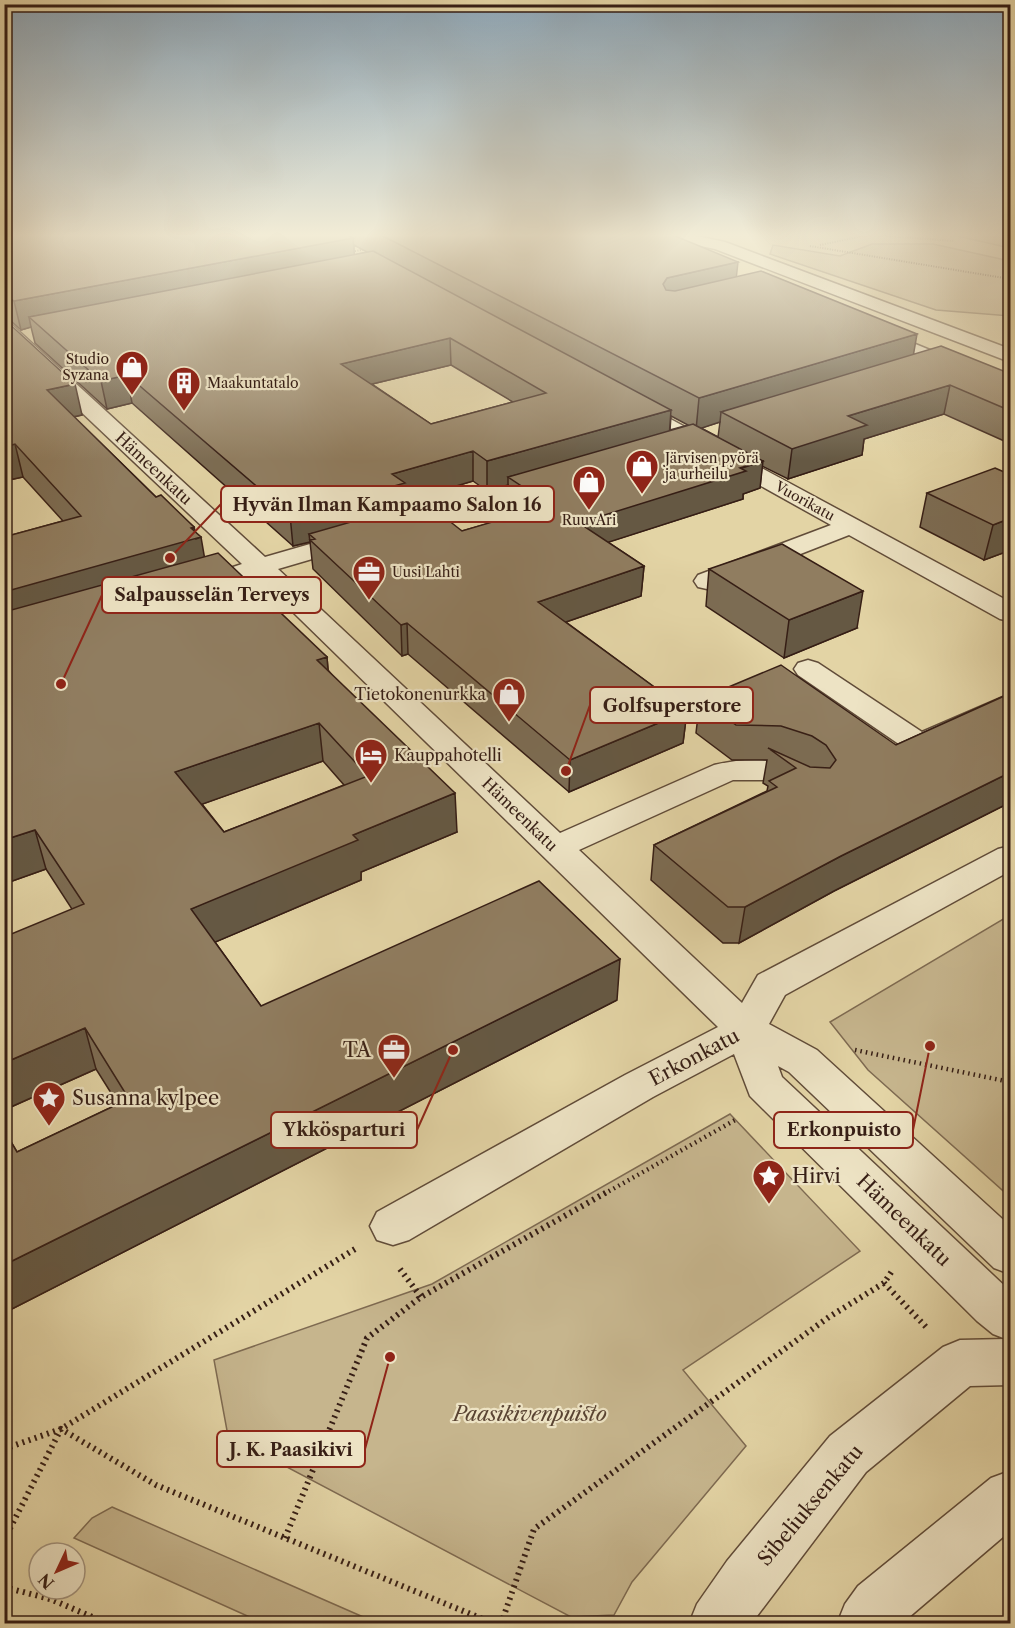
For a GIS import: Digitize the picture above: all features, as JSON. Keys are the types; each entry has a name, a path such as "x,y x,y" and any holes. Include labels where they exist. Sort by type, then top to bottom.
{"street":[{"path":"887,309 1011,356"},
{"path":"860,328 1011,390"},
{"name":"Hämeenkatu","path":"15,336 746,1030 803,1061 1011,1254"},
{"path":"909,373 944,362"},
{"name":"Vuorikatu","path":"615,397 1011,613"},
{"path":"665,448 721,432"},
{"path":"215,580 575,475"},
{"path":"707,580 851,526"},
{"path":"808,669 920,744 1011,703"},
{"path":"555,848 725,772 751,767 775,771 800,783 812,793"},
{"name":"Erkonkatu","path":"393,1226 639,1086 746,1030 771,985 1011,857"},
{"name":"Hämeenkatu","path":"746,1030 764,1085 926,1241 1011,1319"},
{"name":"Sibeliuksenkatu","path":"717,1623 747,1581 848,1454 960,1363 1011,1362"},
{"path":"865,1623 878,1606 1011,1497"}],"path":[{"path":"848,1049 1011,1082"},
{"path":"285,1538 367,1338 422,1297 739,1118"},
{"path":"4,1449 61,1429 393,1226"},
{"path":"501,1623 534,1529 829,1317 884,1282 899,1258 926,1241"},
{"path":"61,1429 156,1485 495,1623"},
{"path":"4,1540 61,1429"},
{"path":"4,1587 50,1599 109,1623"},
{"path":"999,1623 1011,1613"}],"green space":[{"path":"933,309 1010,309 1010,316"},
{"path":"1010,915 1010,1197 868,1070 830,1022"},
{"name":"Paasikivenpuisto","path":"730,1114 860,1251 683,1370 746,1446 632,1582 614,1615 571,1617 228,1436 214,1360 432,1284"},
{"path":"112,1507 377,1623 263,1623 87,1544 87,1541 74,1538 92,1518"}],"building":[{"path":"71,309 482,309 671,410 487,461 473,451 392,474 405,483 290,515 127,375 101,381 29,317","holes":["450,338 546,393 431,424 341,364"]},
{"path":"525,309 855,309 917,334 699,398"},
{"path":"4,319 75,384 47,390 156,497 161,495 194,527 191,528 201,537 4,592 4,537 81,516 15,444 4,447"},
{"path":"941,346 1011,374 1011,411 950,385 848,416 867,425 792,449 721,412"},
{"path":"693,424 763,461 740,468 746,471 579,523 644,566 538,602 687,711 570,760 407,623 401,625 310,540 315,539 309,534 424,501 462,531 550,505 508,477"},
{"path":"995,468 1011,475 1011,518 993,525 927,493"},
{"path":"782,544 863,591 789,620 709,569"},
{"path":"218,553 327,657 317,660 455,793 353,835 358,840 191,909 261,1006 539,881 620,959 4,1265 4,1130 17,1152 129,1099 85,1028 4,1063 4,937 84,904 35,830 4,840 4,612","holes":["319,723 368,776 224,832 175,772"]},
{"path":"781,665 896,745 1011,693 1011,772 841,856 745,907 728,907 654,845 777,787 769,781 796,768 768,748 810,767 830,768 836,760 826,745 812,736 781,726 736,725 700,699"}],"place":[{"name":"Studio Syzana","path":"132,396"},
{"name":"Maakuntatalo","path":"184,412"},
{"name":"Järvisen pyörä ja urheilu","path":"642,495"},
{"name":"RuuvAri","path":"589,511"},
{"name":"Hyvän Ilman Kampaamo Salon 16","path":"170,558"},
{"name":"Uusi Lahti","path":"369,601"},
{"name":"Salpausselän Terveys","path":"61,684"},
{"name":"Tietokonenurkka","path":"509,723"},
{"name":"Golfsuperstore","path":"566,771"},
{"name":"Kauppahotelli","path":"371,784"},
{"name":"Erkonpuisto","path":"930,1046"},
{"name":"Ykkösparturi","path":"453,1050"},
{"name":"TA","path":"394,1079"},
{"name":"Susanna kylpee","path":"49,1127"},
{"name":"Hirvi","path":"769,1205"},
{"name":"J. K. Paasikivi","path":"390,1357"}]}
